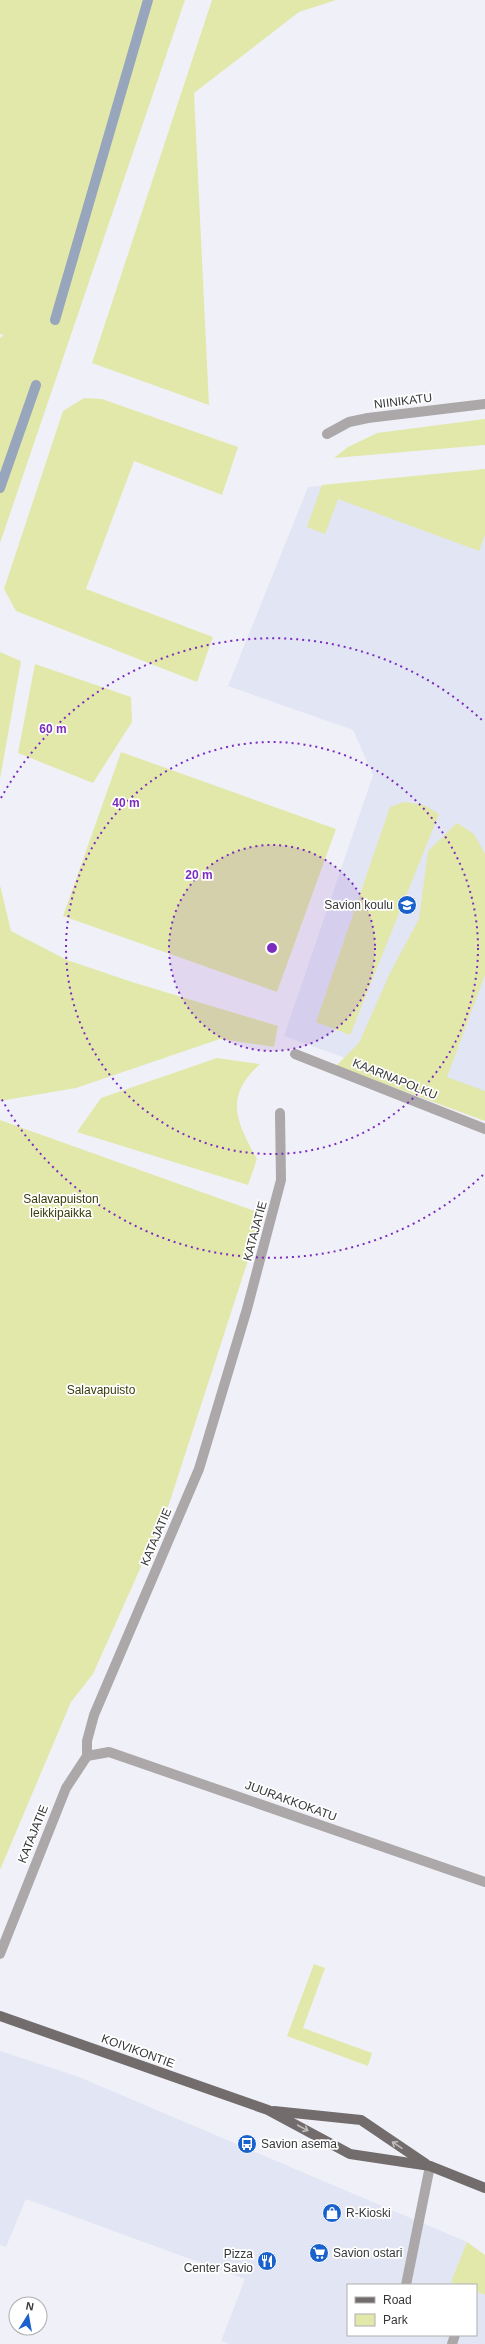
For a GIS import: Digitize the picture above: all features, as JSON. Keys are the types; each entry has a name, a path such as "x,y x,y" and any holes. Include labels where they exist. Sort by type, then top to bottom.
{"main road":[{"name":"KOIVIKONTIE","path":"0,2016 268,2110 350,2154 430,2166"},
{"name":"KOIVIKONTIE","path":"268,2110 361,2120 430,2166 485,2188"}],"street":[{"name":"NIINIKATU","path":"327,434 349,422 368,418 485,404"},
{"name":"KAARNAPOLKU","path":"294,1054 485,1129"},
{"name":"KATAJATIE","path":"0,1954 66,1788 87,1756 87,1741 94,1715 199,1469 236,1350 281,1180 280,1112"},
{"name":"JUURAKKOKATU","path":"87,1756 109,1752 485,1882"},
{"path":"406,2284 430,2166"}],"shaded area":[{"name":"Savion koulu","path":"485,472 485,1108 284,1036 373,775 353,730 228,686 308,487"},
{"path":"0,2051 79,2077 467,2242 452,2282 457,2284 347,2284 347,2336 477,2336 477,2291 485,2295 485,2344 229,2344 221,2341 245,2279 26,2199 6,2247 0,2245"}],"green space":[{"path":"0,0 185,0 0,543 0,338 4,335 0,334"},
{"path":"212,0 336,0 299,12 194,93 209,405 92,363"},
{"path":"84,398 102,399 238,447 222,495 134,461 86,589 213,637 197,682 16,611 4,589 63,411"},
{"path":"485,419 485,445 334,458 348,447 377,433"},
{"path":"485,469 485,535 479,551 338,499 325,534 307,527 322,485"},
{"path":"0,652 21,661 0,779"},
{"path":"35,664 131,697 132,722 93,783 18,753"},
{"path":"121,752 336,829 277,992 63,916"},
{"path":"404,802 424,805 439,814 350,1035 316,1022 390,807"},
{"path":"457,823 474,834 485,854 485,975 447,1077 485,1091 485,1121 336,1066 359,1043 391,971 419,919 428,851"},
{"path":"0,885 11,931 67,960 132,982 278,1026 274,1047 220,1039 76,1088 0,1101"},
{"path":"217,1058 260,1064 241,1087 238,1099 237,1110 239,1121 257,1159 248,1185 77,1132 101,1098"},
{"name":"Salavapuisto","path":"0,1120 263,1214 169,1504 93,1674 71,1702 0,1870"},
{"path":"314,1964 325,1968 303,2028 372,2053 368,2066 287,2036"},
{"path":"467,2242 485,2255 485,2295 477,2291 477,2284 456,2284 451,2282"}],"waterway":[{"path":"55,320 148,0"},
{"path":"0,488 36,385"}],"place":[{"name":"Savion koulu","path":"407,905"},
{"name":"Savion asema","path":"247,2144"},
{"name":"R-Kioski","path":"332,2213"},
{"name":"Savion ostari","path":"319,2253"},
{"name":"Pizza Center Savio","path":"267,2261"}],"park label":[{"name":"Salavapuiston leikkipaikka","path":"61,1206"}]}
